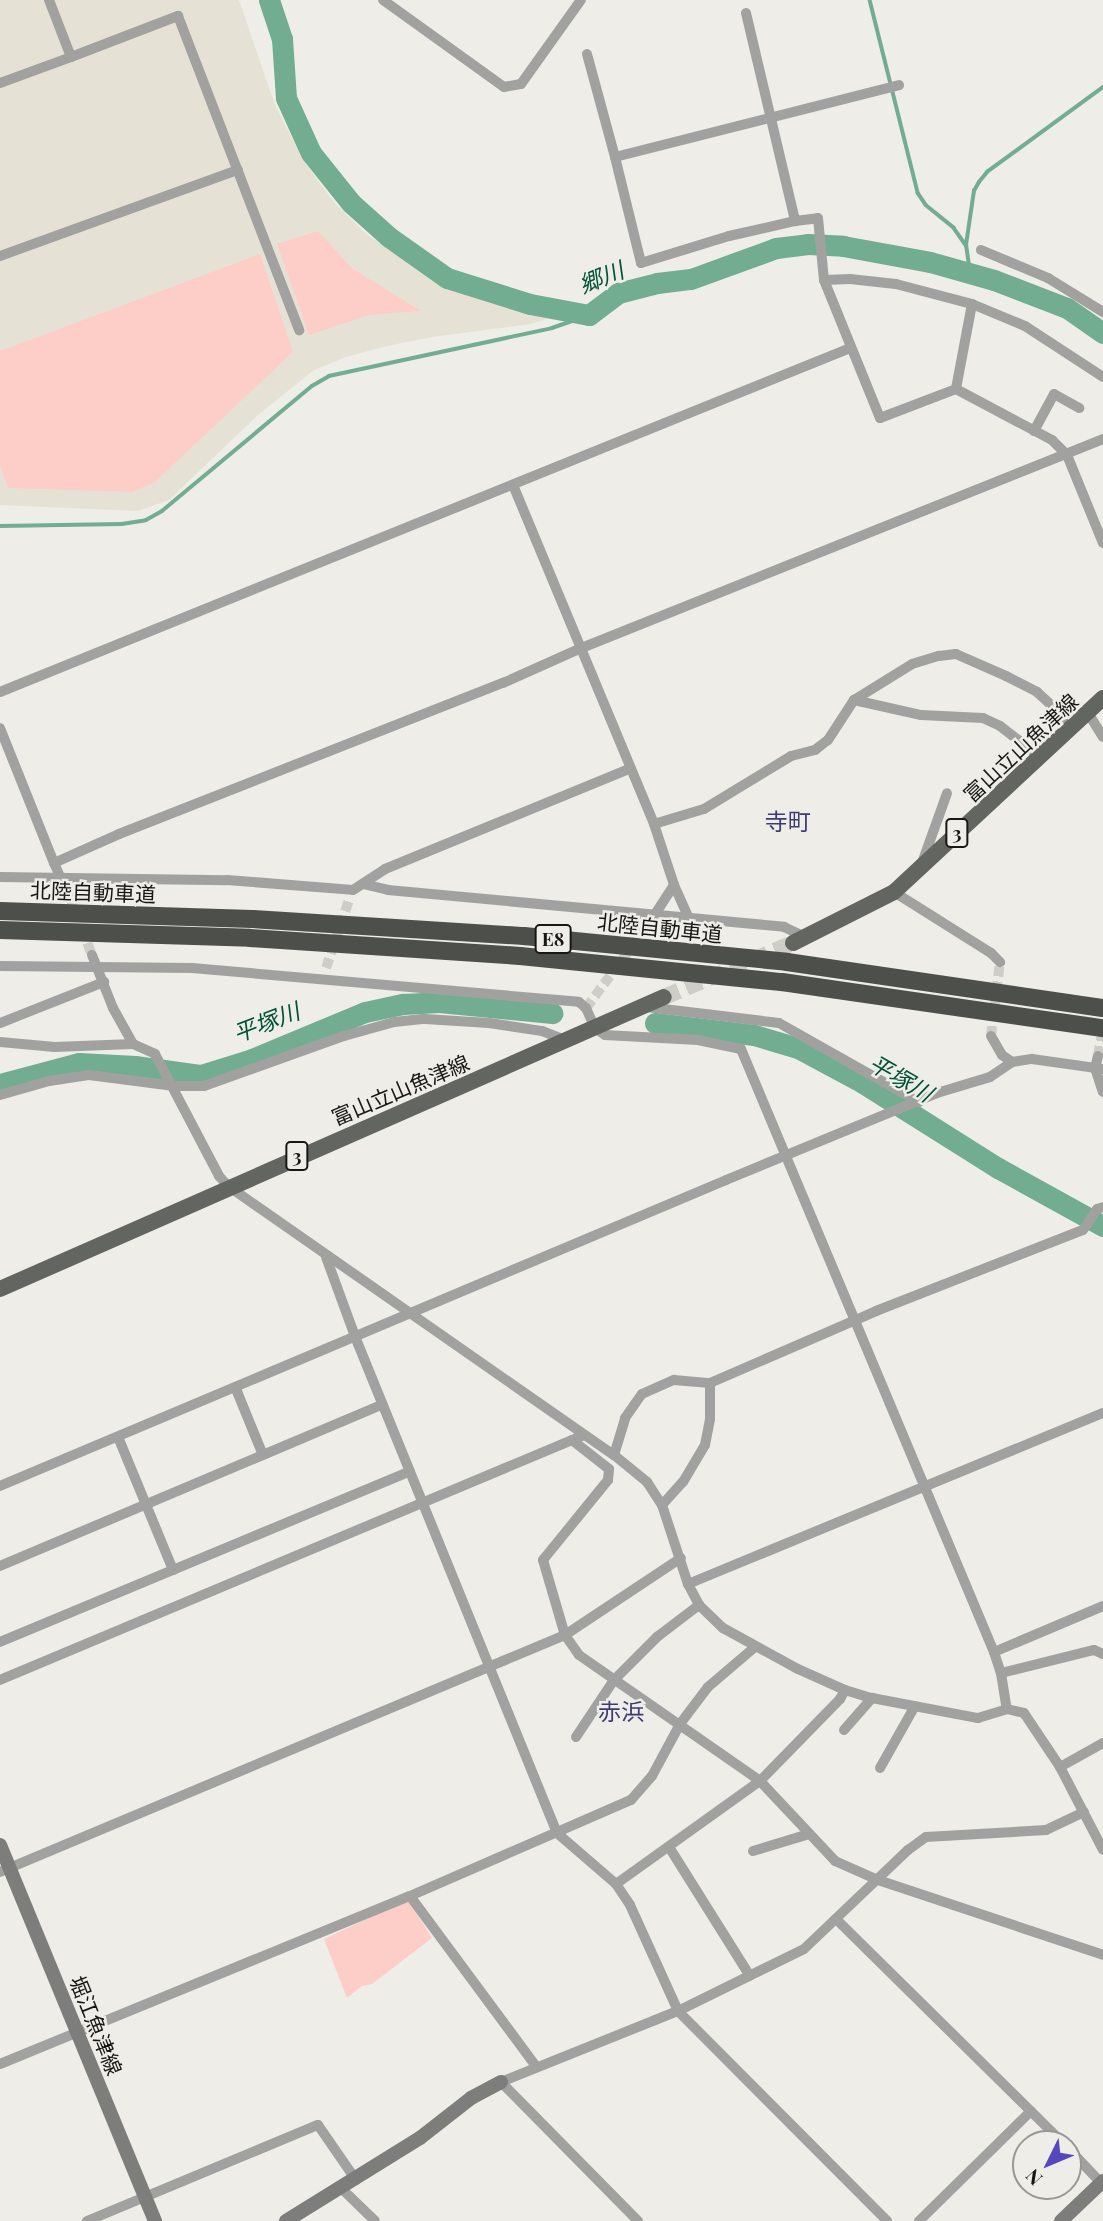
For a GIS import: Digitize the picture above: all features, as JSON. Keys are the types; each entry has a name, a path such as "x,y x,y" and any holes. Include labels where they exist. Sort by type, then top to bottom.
{"highway":[{"name":"北陸自動車道","path":"0,911 252,919 524,936 786,962 1103,1008"},
{"name":"北陸自動車道","path":"0,930 250,939 520,956 782,982 1103,1028"}],"main road":[{"name":"富山立山魚津線","path":"799,940 894,891 1103,698"},
{"name":"富山立山魚津線","path":"0,1289 228,1186 664,997"},
{"name":"堀江魚津線","path":"0,1845 5,1870 77,2032 155,2221"},
{"path":"286,2221 420,2138 471,2098 501,2082"},
{"path":"1061,2221 1102,2182"}],"street":[{"path":"49,0 71,57"},
{"path":"383,0 504,87 521,84 581,0"},
{"path":"746,12 794,221"},
{"path":"0,83 178,16 299,330"},
{"path":"587,54 641,263 729,236 818,218 824,280 880,418 956,389 1052,440 1067,455 1103,543"},
{"path":"615,157 899,85"},
{"path":"0,256 238,170"},
{"path":"981,250 1048,278 1103,312"},
{"path":"824,280 850,279 896,285 972,304 1025,326 1103,377"},
{"path":"956,389 972,304"},
{"path":"0,692 850,348"},
{"path":"1034,431 1054,394 1079,408"},
{"path":"54,863 119,834 503,683 579,649 1103,439"},
{"path":"513,485 654,824 674,885 689,918"},
{"path":"654,824 704,809 791,757 815,750 828,740 853,700 912,664 956,654 1037,692 1073,725"},
{"path":"853,700 921,715 983,718 1000,726 1039,756"},
{"path":"1088,712 1103,737"},
{"path":"0,729 65,888"},
{"path":"0,877 227,880 352,893 385,869 629,769"},
{"path":"921,867 947,793"},
{"path":"363,884 388,890 784,927 799,940"},
{"path":"648,925 674,885"},
{"path":"894,891 1000,962"},
{"path":"92,955 113,1008 133,1044"},
{"path":"0,966 192,968 325,973 579,1002 586,1008 595,1028 605,1035 698,1040 741,1049 922,1486 994,1652 1002,1673 1007,1709"},
{"path":"0,1023 104,982"},
{"path":"642,1007 779,1023 919,1102"},
{"path":"0,1095 17,1088 89,1075 174,1086 204,1086 225,1081 344,1035 394,1022 425,1019 489,1023 542,1031 567,1040"},
{"path":"991,1036 1002,1055 1012,1062"},
{"path":"0,1042 55,1047 133,1044 155,1054 219,1176 228,1186 614,1455 647,1482 662,1505 688,1584 699,1605 723,1628 755,1647 845,1690 872,1698 978,1718 1007,1709 1024,1713 1060,1767 1103,1850"},
{"path":"1098,1056 1103,1092"},
{"path":"0,1486 356,1339 409,1314 887,1114 990,1077 1012,1062 1031,1059 1099,1069"},
{"path":"614,1455 625,1418 642,1394 674,1380 710,1383 853,1320 1083,1230 1100,1208"},
{"path":"326,1256 382,1405 491,1666 557,1833 616,1884 630,1905 678,2011 887,2221"},
{"path":"662,1505 683,1482 705,1445 710,1419 710,1383"},
{"path":"236,1389 263,1455"},
{"path":"0,1566 382,1405"},
{"path":"688,1584 1103,1413"},
{"path":"0,1680 424,1505 584,1435"},
{"path":"118,1437 173,1570"},
{"path":"572,1440 609,1469 608,1480 543,1560 565,1635 579,1655 760,1781 835,1861 878,1880 1103,1955"},
{"path":"0,1642 410,1471"},
{"path":"5,1870 565,1635 681,1558"},
{"path":"576,1737 614,1680 657,1637 699,1605"},
{"path":"994,1652 1103,1606"},
{"path":"0,2064 410,1896 631,1800 652,1776 680,1724 708,1687 755,1647"},
{"path":"1002,1673 1094,1650 1103,1654"},
{"path":"616,1884 760,1781 840,1699 845,1690"},
{"path":"844,1730 872,1698"},
{"path":"880,1768 915,1706"},
{"path":"1060,1767 1103,1743"},
{"path":"638,2221 501,2082 678,2011 804,1949 908,1850 926,1837 1046,1830 1084,1812"},
{"path":"753,1851 808,1834"},
{"path":"669,1847 750,1976"},
{"path":"410,1896 536,2066"},
{"path":"836,1919 1050,2130"},
{"path":"919,2221 1031,2111"},
{"path":"88,2221 318,2125 356,2179"},
{"path":"1082,2162 1102,2182"},
{"path":"341,2188 375,2221"}],"shaded area":[{"path":"0,0 239,0 275,105 305,163 334,202 366,234 418,268 477,297 551,317 531,324 432,337 387,346 346,357 314,370 258,415 169,500 138,511 0,505"},
{"path":"318,231 353,269 421,311 369,315 309,335 277,244"},
{"path":"260,254 293,352 155,482 132,492 8,488 0,466 0,351"},
{"path":"408,1900 432,1938 372,1984 362,1986 347,1998 324,1939"}],"waterway":[{"name":"郷川","path":"269,0 282,39 286,98 311,153 351,203 389,237 447,278 530,304 589,315 618,293 657,283 691,279 776,248 808,244 843,246 930,262 994,280 1067,308 1103,333"},
{"path":"870,0 918,193 926,205 954,228 966,245"},
{"path":"970,273 966,245 974,191 979,182 987,172 1103,87"},
{"path":"0,526 122,524 146,520 162,511 312,386 329,376 552,328 589,315"},
{"name":"平塚川","path":"0,1084 79,1063 135,1066 201,1075 252,1059 365,1012 403,1004 439,1002 552,1013"},
{"name":"平塚川","path":"655,1023 754,1035 798,1048 863,1083 998,1168 1103,1226"}],"tunnel":[{"path":"65,888 76,915"},
{"path":"326,968 350,897"},
{"path":"586,1008 648,925"},
{"path":"82,929 92,955"},
{"path":"664,997 793,943"},
{"path":"991,1036 1000,962"},
{"path":"1098,1056 1103,1031"}],"district":[{"name":"寺町","path":"788,821"},
{"name":"赤浜","path":"621,1711"}]}
